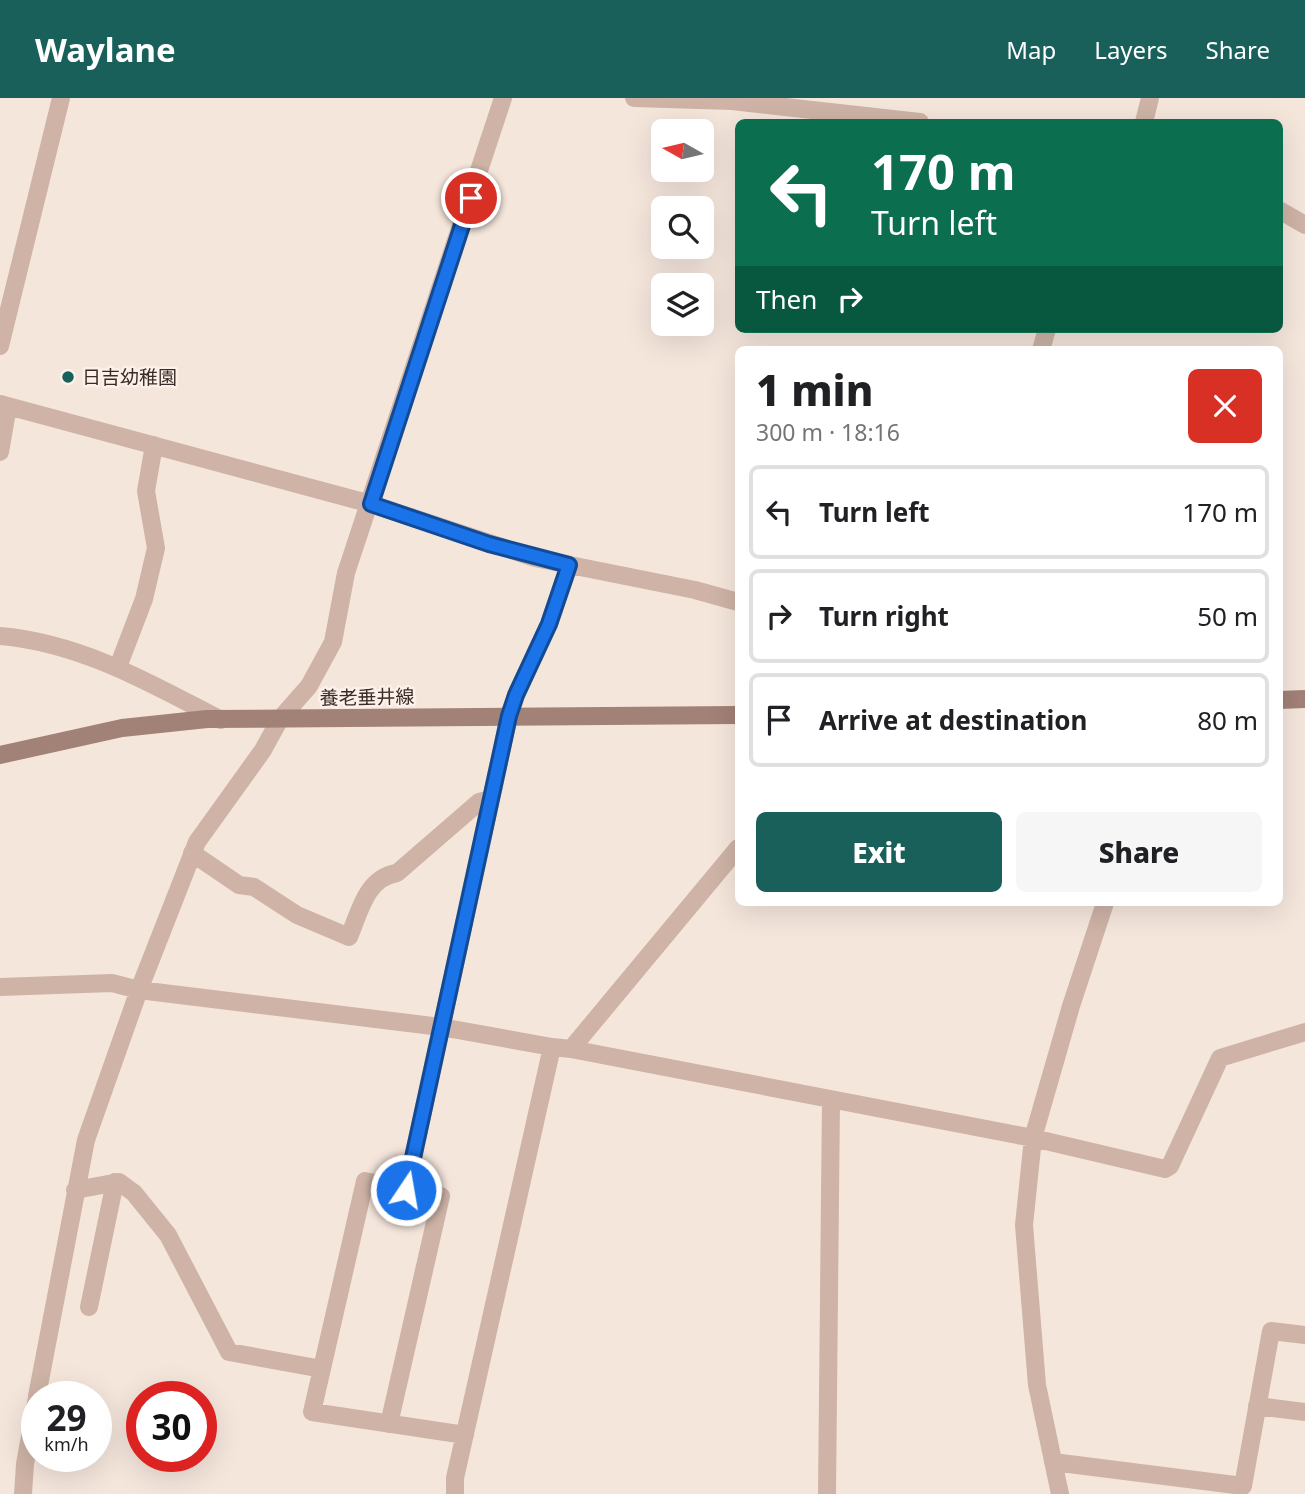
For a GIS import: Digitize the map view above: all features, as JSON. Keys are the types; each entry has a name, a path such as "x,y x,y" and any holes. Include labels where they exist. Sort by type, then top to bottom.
{"main road":[{"path":"1283,700 1305,699"},
{"name":"養老垂井線","path":"0,755 122,728 221,720 735,715"}],"street":[{"path":"0,346 61,98"},
{"path":"40,1381 86,1140 139,989 197,842 263,750 280,719 309,686 333,642 346,573 503,98"},
{"path":"634,98 732,100 894,119"},
{"path":"1145,119 1150,98"},
{"path":"1283,212 1305,225"},
{"path":"0,453 4,405 371,504 489,544 569,565 695,590 735,601"},
{"path":"118,667 144,599 156,548 146,491 154,445"},
{"path":"406,1190 509,716 549,624 569,565"},
{"path":"0,636 35,639 118,667 221,720"},
{"path":"192,853 239,885 254,887 297,915 349,937 372,884 383,876 397,873 479,802 491,799"},
{"path":"571,1049 735,852"},
{"path":"1060,1494 1037,1385 1024,1225 1033,1138 1070,1006 1104,906"},
{"path":"0,987 112,983 139,989 441,1027 571,1049 1033,1138 1165,1169 1170,1166 1220,1058 1305,1032"},
{"path":"455,1494 455,1478 552,1047"},
{"path":"827,1494 831,1099"},
{"path":"389,1424 441,1196 365,1181 312,1412 389,1424 465,1435"},
{"path":"75,1190 116,1182 134,1193 168,1235 229,1352 322,1369"},
{"path":"89,1307 116,1182"},
{"path":"1053,1462 1243,1486 1271,1331 1305,1335"},
{"path":"1257,1406 1305,1412"},
{"path":"23,1494 24,1472"}],"place":[{"name":"日吉幼稚園","path":"68,377"}],"route":[{"path":"406,1190 509,716 549,624 569,565 489,544 371,504 471,198"}]}
